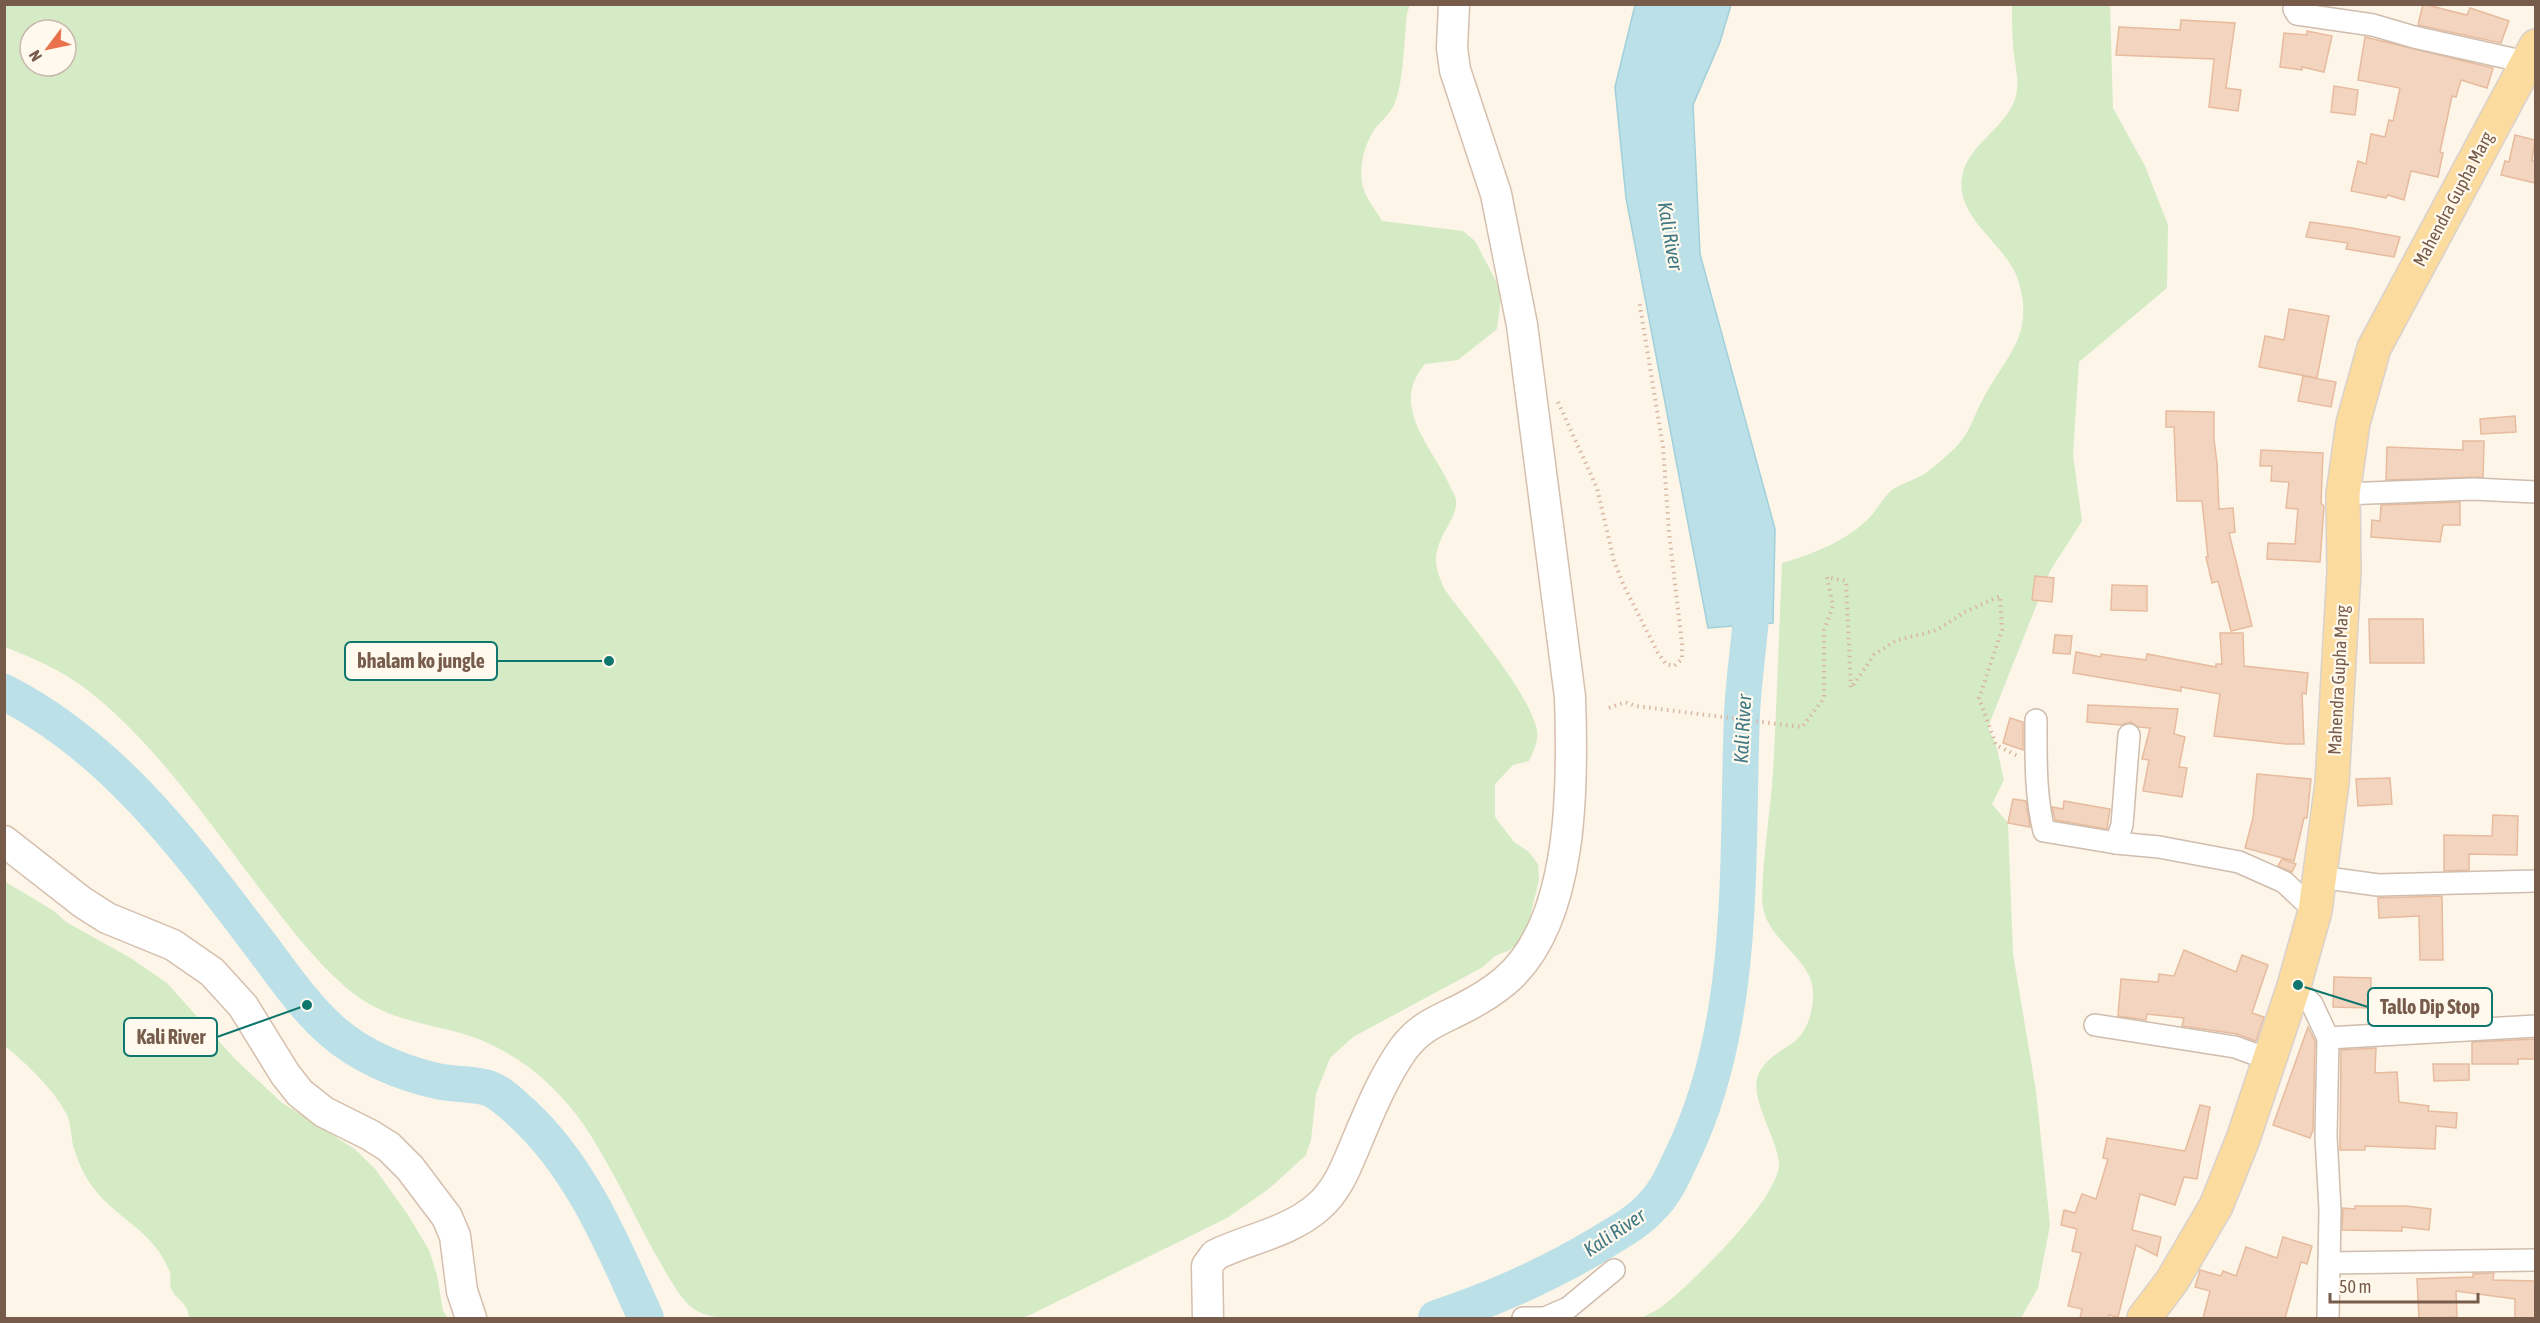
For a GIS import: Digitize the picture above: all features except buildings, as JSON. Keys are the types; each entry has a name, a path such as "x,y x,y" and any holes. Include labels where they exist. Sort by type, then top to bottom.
{"main road":[{"path":"1208,1318 1207,1266 1215,1255 1298,1220 1316,1209 1329,1196 1342,1176 1397,1059 1422,1028 1463,1008 1505,981 1527,956 1548,913 1562,867 1567,840 1572,750 1570,697 1522,325 1496,194 1455,70 1452,48 1454,4"},
{"name":"Mahendra Gupha Marg","path":"2144,1318 2172,1281 2216,1206 2243,1139 2294,986 2315,911 2332,783 2344,571 2343,494 2353,423 2374,348 2531,54"},
{"path":"4,841 82,902 107,918 156,936 194,957 212,972 243,1006 285,1074 300,1093 324,1112 370,1135 388,1147 410,1168 447,1217 455,1236 462,1291 471,1318"}],"street":[{"path":"2294,9 2297,14 2373,25 2414,37 2531,54"},
{"path":"2343,494 2474,489 2535,492"},
{"path":"2036,720 2036,761 2040,814 2044,831 2116,843 2159,847 2239,862 2284,882 2315,911"},
{"path":"2116,843 2122,825 2129,735"},
{"path":"2320,877 2378,885 2535,881"},
{"path":"2294,986 2312,1004 2328,1038 2326,1136 2330,1210 2328,1318"},
{"path":"2095,1024 2235,1047 2268,1059"},
{"path":"2328,1038 2535,1026"},
{"path":"2329,1263 2535,1260"},
{"path":"1523,1318 1545,1318 1568,1308 1614,1269"}],"path":[{"path":"1553,391 1597,488 1614,561 1624,586 1658,653 1666,664 1674,666 1682,659 1682,644 1669,532 1663,447 1639,300"},
{"path":"1609,708 1625,702 1636,706 1802,727 1824,698 1824,630 1833,606 1827,577 1846,581 1851,688 1874,655 1895,641 1937,630 1965,612 2000,596 2002,630 1979,698 1996,746 2008,753 2036,761"}],"green space":[{"path":"4,5 1410,5 1407,13 1402,73 1397,96 1392,108 1374,130 1367,144 1362,161 1361,178 1367,196 1382,221 1463,231 1475,241 1497,283 1501,298 1497,329 1458,360 1425,364 1415,380 1411,395 1412,410 1417,425 1456,500 1453,515 1440,540 1436,556 1441,580 1445,590 1510,677 1522,696 1537,730 1534,750 1529,761 1513,765 1495,784 1495,817 1514,842 1528,851 1538,864 1539,880 1528,925 1521,940 1510,950 1495,956 1483,967 1353,1037 1330,1058 1316,1094 1311,1140 1306,1155 1270,1188 1227,1218 1022,1318 722,1318 698,1311 681,1296 668,1277 594,1140 559,1094 530,1068 497,1047 460,1033 385,1012 343,985 301,941 202,812 135,734 86,689 47,665 5,647"},
{"path":"2012,5 2110,5 2113,108 2145,166 2168,225 2167,288 2079,362 2073,455 2082,521 2050,571 1988,727 1996,745 2004,780 1992,804 2008,823 2013,954 2036,1091 2050,1225 2038,1288 2021,1318 1641,1318 1662,1306 1695,1278 1733,1238 1766,1196 1776,1177 1779,1162 1758,1098 1757,1079 1759,1072 1767,1062 1800,1037 1811,1012 1813,992 1811,979 1805,968 1770,925 1764,913 1762,898 1773,772 1782,563 1817,551 1851,533 1870,517 1893,489 1926,473 1954,449 1967,432 2020,334 2023,302 2019,283 2005,256 1974,219 1962,192 1965,166 1978,146 2003,120 2017,93"},
{"path":"4,881 54,911 66,922 129,957 167,983 235,1059 281,1102 356,1150 376,1170 408,1215 429,1250 437,1275 443,1311 448,1318 189,1318 184,1304 171,1288 170,1272 154,1246 104,1200 88,1180 77,1157 69,1121 61,1104 38,1077 5,1046"}],"water":[{"path":"1635,5 1731,5 1720,42 1693,105 1700,254 1775,529 1773,623 1708,628 1626,198 1615,87"}],"waterway":[{"name":"Kali River","path":"1436,1318 1479,1303 1541,1276 1628,1226 1647,1212 1657,1201 1682,1156 1703,1104 1718,1050 1728,995 1738,883 1742,714 1753,578"},
{"name":"Kali River","path":"4,692 42,714 78,740 142,799 199,865 300,997 343,1040 368,1056 409,1073 437,1081 488,1088 506,1099 522,1113 562,1158 579,1183 608,1236 646,1318"}],"place":[{"name":"bhalam ko jungle","path":"609,661"},
{"name":"Tallo Dip Stop","path":"2298,985"},
{"name":"Kali River","path":"307,1005"}]}
